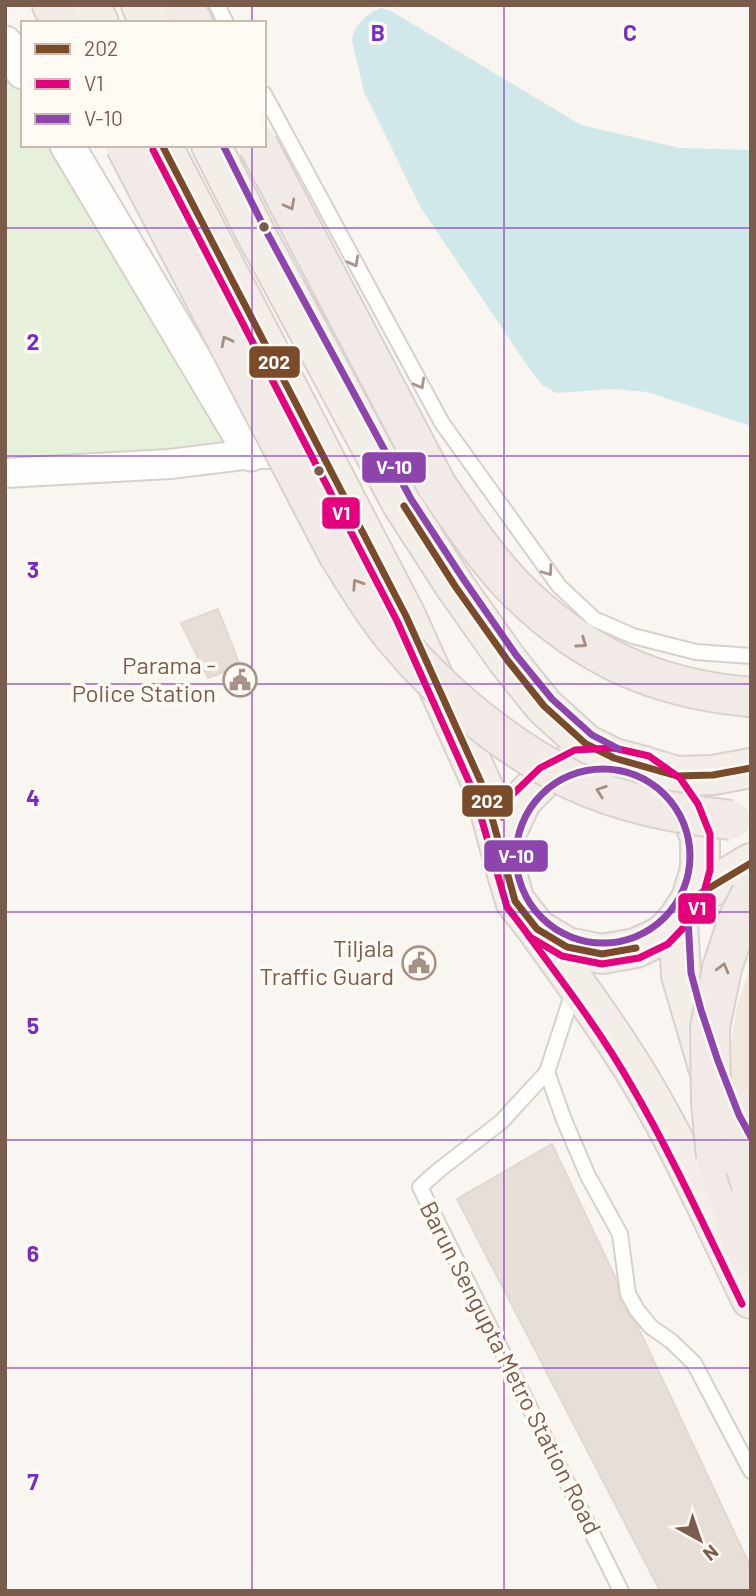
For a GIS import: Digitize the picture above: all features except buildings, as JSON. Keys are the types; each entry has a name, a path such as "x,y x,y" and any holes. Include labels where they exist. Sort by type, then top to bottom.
{"highway":[{"path":"52,5 60,21"},
{"path":"183,5 192,21"},
{"path":"125,147 338,554 403,647 457,701 487,726 543,764 573,780 631,802 666,811 751,823"},
{"path":"259,147 437,486 467,530 510,583 545,615 606,658 652,678 699,690 751,697"},
{"path":"751,894 739,917 722,968 710,1027 711,1103 716,1157 741,1241 751,1258"},
{"path":"751,965 737,1005 731,1046 731,1097 740,1149 751,1185"}],"main road":[{"path":"90,5 98,21"},
{"path":"141,5 149,21"},
{"path":"163,147 406,616 484,789 515,901 576,984 640,1079 751,1299"},
{"path":"212,147 402,504 508,662 544,706 586,744 671,784 690,809 700,838 700,869 684,909 681,975 708,1065 725,1108 751,1160"},
{"path":"505,867 507,832 522,800 547,775 579,760 629,762 677,776 713,775 751,768"},
{"path":"537,929 567,947 602,954 636,948 663,935 684,909 751,863"}],"street":[{"path":"5,43 21,69"},
{"path":"68,147 251,454"},
{"path":"5,473 170,464 251,454 322,454"}],"lane":[{"path":"217,5 225,21"},
{"path":"266,98 442,423 559,586 594,619 633,636 696,652 751,656"},
{"path":"255,232 387,324"},
{"name":"Barun Sengupta Metro Station Road","path":"576,984 547,1072 501,1122 420,1187 621,1591"},
{"path":"547,1072 589,1176 620,1234 628,1294 651,1327 694,1363 751,1471"}],"shaded area":[{"path":"751,965 751,1185 731,1097 731,1046 737,1005"}],"green space":[{"path":"5,22 21,52 21,147 69,147 225,432 220,452 5,455"}],"water":[{"path":"381,8 391,11 581,125 680,148 751,150 751,426 647,392 613,389 556,393 542,385 421,208 364,92 352,40 362,20"}],"transit line":[{"name":"202","path":"163,147 406,616 484,789 515,901 537,929 567,947 602,954 636,948"},
{"name":"V-10","path":"224,147 264,227 411,499 464,580 516,655 552,699 592,735 619,749"},
{"name":"V1","path":"153,150 397,621 474,793 507,907 530,937 562,956 602,964 639,958 668,944 686,925 701,903 710,870 710,834 698,804 680,778 649,756 614,748 575,750 540,768 513,794 502,817"},
{"name":"202","path":"404,506 455,586 508,661 544,706 586,744 614,758 677,776 713,775 751,768"},
{"name":"V-10","path":"603,769 636,776 664,795 683,823 690,856 683,889 664,917 636,936 603,943 570,936 542,917 523,889 516,856 523,823 542,795 570,776 603,769"},
{"name":"202","path":"691,899 751,863"},
{"name":"V-10","path":"688,918 691,973 701,1010 739,1115 751,1137"},
{"name":"V1","path":"528,935 595,1027 631,1085 675,1166 742,1304"}],"place":[{"name":"Parama - Police Station","path":"240,680"},
{"name":"Tiljala Traffic Guard","path":"419,963"}]}
